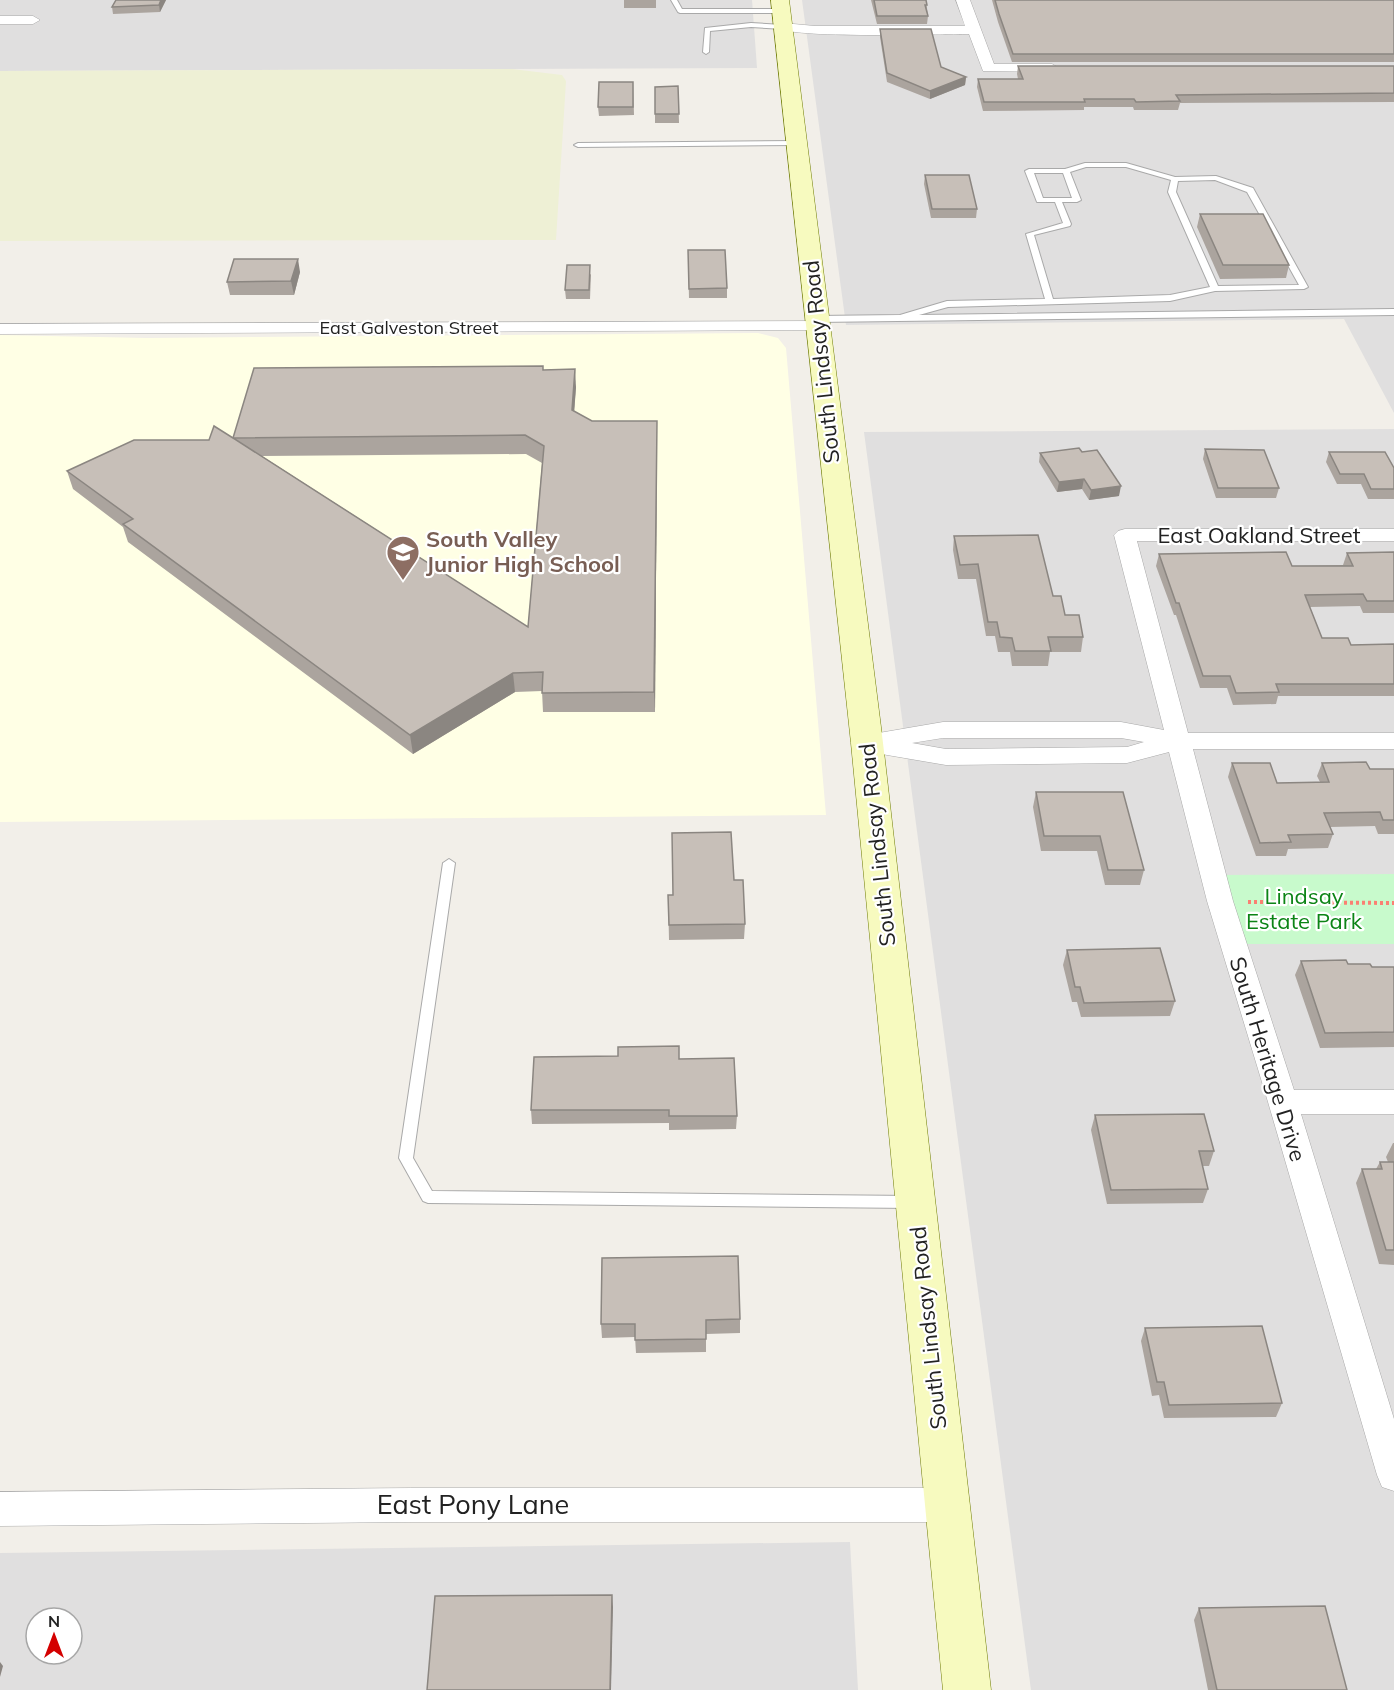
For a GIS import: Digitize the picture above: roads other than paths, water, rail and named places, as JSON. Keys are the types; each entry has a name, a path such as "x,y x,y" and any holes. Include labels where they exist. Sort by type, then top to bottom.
{"main road":[{"name":"South Lindsay Road","path":"782,13 867,743 946,1505 968,1690"}],"street":[{"path":"963,0 972,30 988,68 1071,68"},
{"path":"782,13 815,30 972,30"},
{"path":"0,20 33,20"},
{"name":"East Galveston Street","path":"0,329 817,322"},
{"name":"East Oakland Street","path":"1125,535 1394,535"},
{"name":"South Heritage Drive","path":"1125,535 1220,901 1394,1475"},
{"path":"867,743 946,757 1127,755 1178,741 1394,741"},
{"path":"1282,1102 1394,1102"},
{"name":"East Pony Lane","path":"0,1509 411,1505 946,1505"}],"lane":[{"path":"674,0 680,11 782,13"},
{"path":"705,52 707,29 751,25 782,13"},
{"path":"578,144 796,144"},
{"path":"902,318 947,304 1170,298 1215,289 1304,287 1250,190 1216,178 1175,179 1126,165 1085,165 1066,171 1029,171 1040,200 1077,200 1066,171"},
{"path":"1175,179 1172,192 1215,289"},
{"path":"1050,301 1030,234 1067,224 1058,201"},
{"path":"1254,218 1265,217"},
{"path":"1184,219 1196,219"},
{"path":"817,322 902,318 1394,312"},
{"path":"448,863 406,1158 428,1197 914,1202"}],"place":[{"name":"South Valley Junior High School","path":"403,581"}],"park label":[{"name":"Lindsay Estate Park","path":"1304,908"}]}
